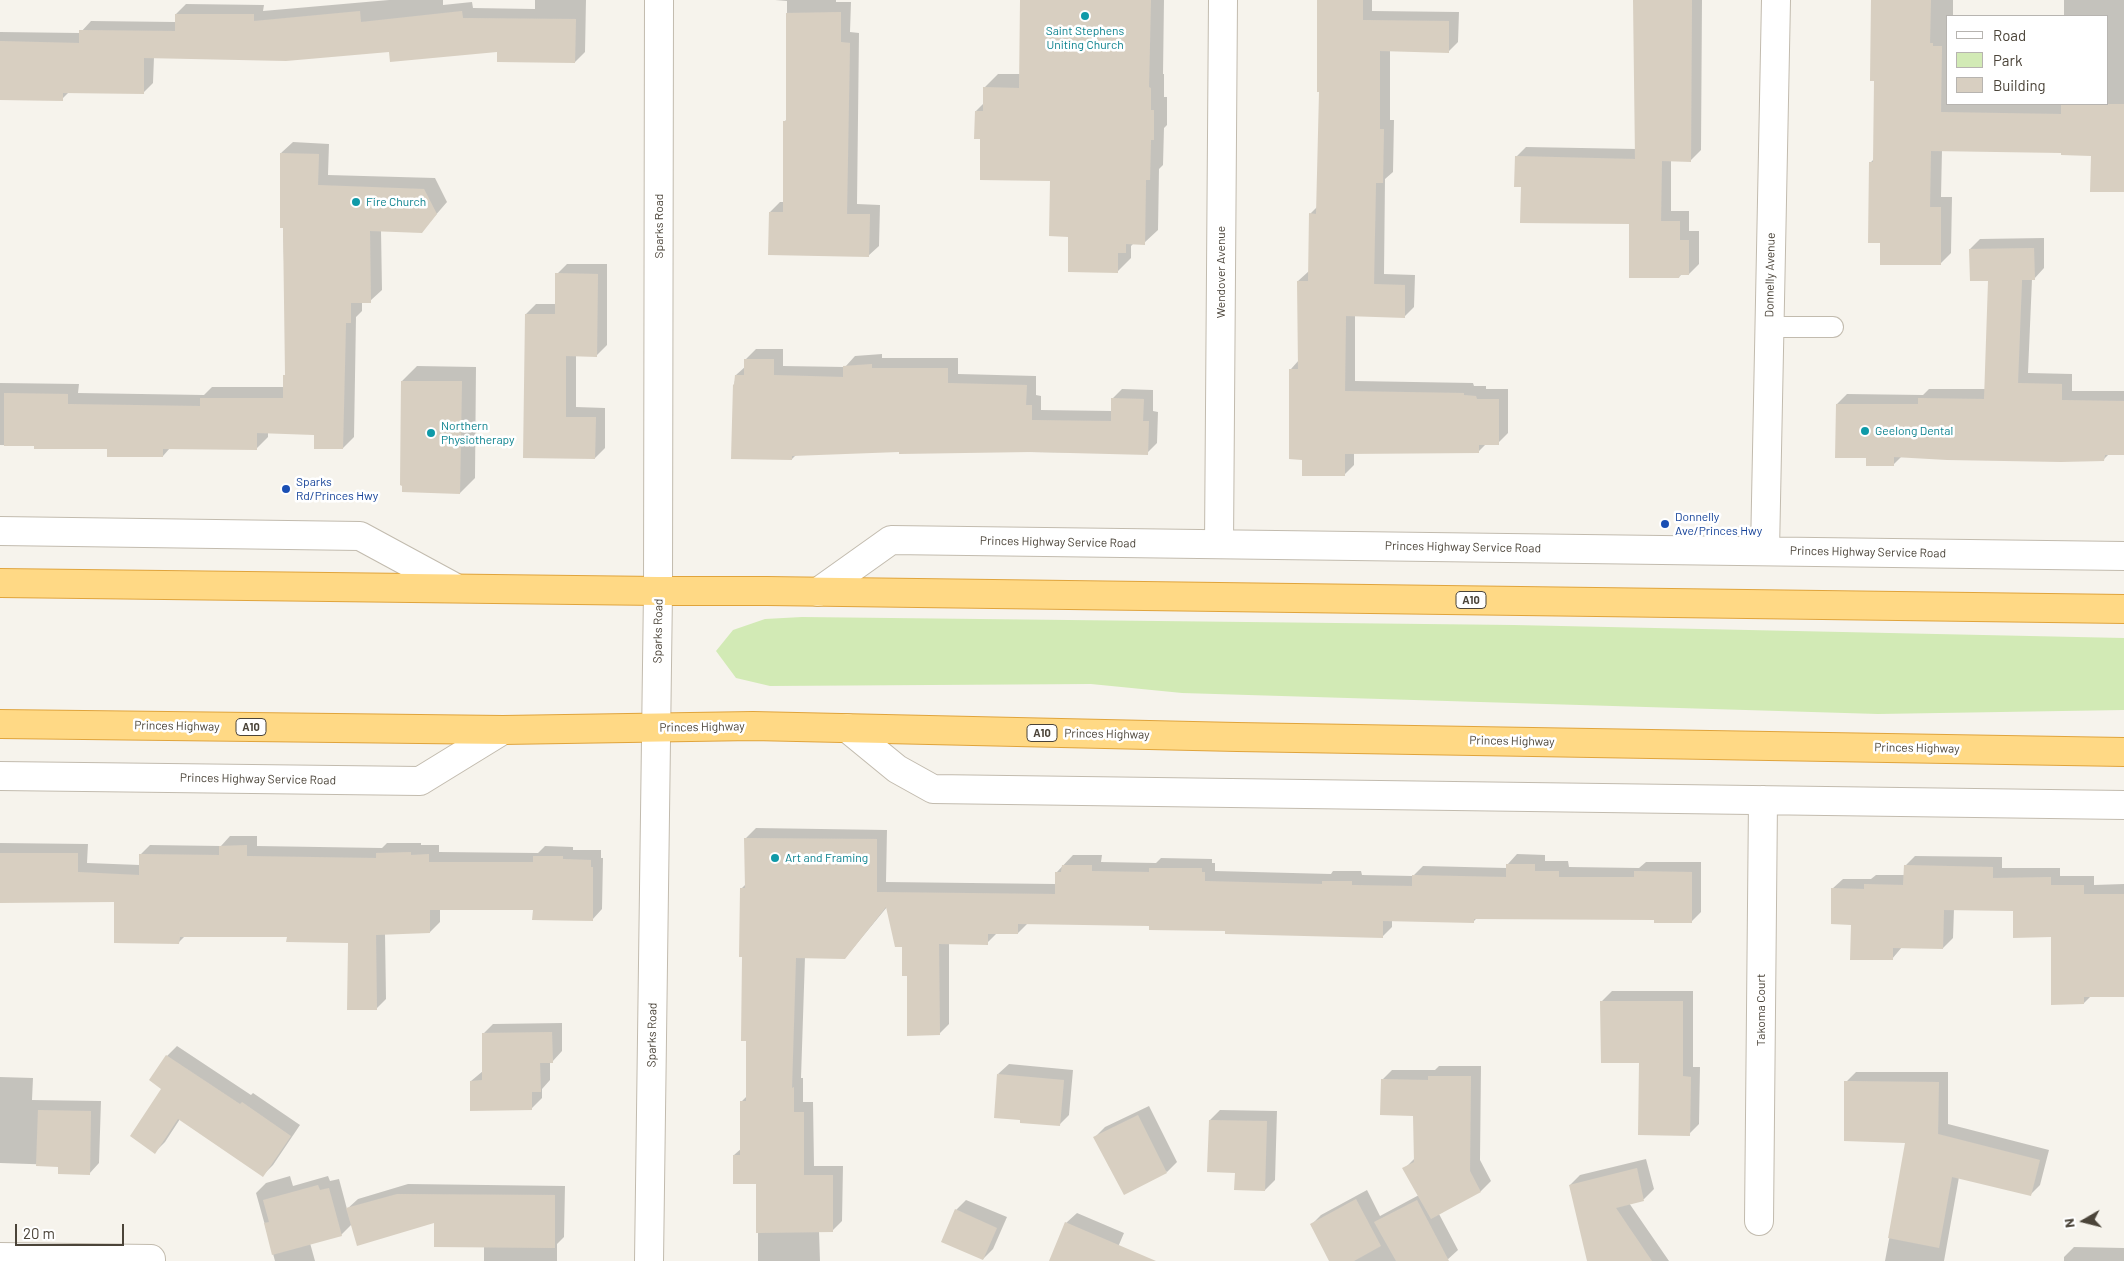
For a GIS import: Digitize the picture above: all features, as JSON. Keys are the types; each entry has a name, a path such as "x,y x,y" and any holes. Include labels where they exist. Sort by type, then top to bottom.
{"highway":[{"name":"A10","path":"0,583 2124,608"},
{"name":"Princes Highway","path":"0,724 503,730 753,726 1237,737 2124,752"}],"street":[{"name":"Sparks Road","path":"649,1261 657,728 659,0"},
{"name":"Wendover Avenue","path":"1218,544 1223,0"},
{"name":"Donnelly Avenue","path":"1766,551 1776,0"},
{"path":"0,531 360,536 456,588"},
{"name":"Princes Highway Service Road","path":"818,592 891,540 2124,556"},
{"path":"847,728 897,769 933,789 2124,805"},
{"name":"Princes Highway Service Road","path":"0,776 420,780 503,730"},
{"name":"Takoma Court","path":"1759,1221 1763,800"},
{"path":"0,1257 151,1260"}],"lane":[{"path":"1770,327 1833,328"}],"green space":[{"path":"802,617 1514,625 2124,638 2124,710 1878,714 1182,693 1091,684 770,686 736,678 716,651 733,630 765,619"}],"building":[{"path":"1020,0 1151,0 1149,87 1151,88 1151,110 1154,110 1154,140 1151,140 1150,180 1146,180 1145,245 1126,244 1126,253 1118,253 1118,273 1068,272 1068,237 1049,236 1050,181 980,180 980,139 974,139 975,111 983,111 983,87 1019,88"},
{"path":"1317,0 1363,0 1363,20 1449,21 1449,53 1380,51 1380,129 1384,129 1383,183 1376,183 1374,284 1405,285 1405,318 1346,316 1345,391 1464,393 1464,395 1476,396 1477,399 1499,399 1499,445 1479,445 1479,453 1345,454 1345,476 1302,476 1302,460 1289,459 1289,369 1298,369 1297,281 1308,281 1309,213 1316,214 1319,92 1317,92"},
{"path":"1633,0 1692,0 1691,162 1662,161 1661,221 1680,221 1680,240 1689,240 1689,275 1680,275 1679,278 1629,278 1629,224 1520,223 1521,187 1514,187 1515,156 1635,159"},
{"path":"1871,0 1931,0 1930,43 1933,43 1933,46 1942,46 1941,112 2061,114 2061,105 2124,104 2124,192 2090,192 2091,156 2061,155 2061,153 1931,151 1930,207 1941,207 1941,265 1880,265 1880,243 1868,243 1869,162 1873,162 1874,81 1870,81"},
{"path":"360,11 361,22 462,11 463,18 576,19 575,63 497,62 497,52 390,62 389,52 286,61 144,58 144,94 63,93 63,101 0,100 0,41 79,43 79,30 175,31 175,14 254,14 254,21"},
{"path":"841,12 841,42 850,43 847,214 870,214 869,257 768,255 769,212 783,212 783,121 786,121 786,13"},
{"path":"280,153 319,154 318,185 424,189 437,214 422,233 370,231 371,303 351,303 351,323 346,323 343,449 314,449 314,435 257,433 257,450 163,449 163,457 107,457 107,449 34,449 34,446 4,446 4,393 68,394 68,404 200,406 200,398 283,398 283,375 285,375 283,228 280,228"},
{"path":"2034,248 2035,280 2022,280 2018,383 2062,384 2062,400 2124,401 2124,455 2105,455 2104,461 2061,462 1894,457 1894,466 1866,466 1866,458 1835,458 1836,404 1918,404 1918,398 1984,399 1988,281 1970,281 1969,249"},
{"path":"555,273 598,274 597,357 566,356 566,417 596,417 595,459 523,458 525,314 555,314"},
{"path":"744,359 774,359 774,375 843,377 843,366 872,364 872,368 948,368 948,383 1027,385 1026,405 1032,405 1032,420 1111,421 1111,398 1144,399 1143,421 1149,421 1148,455 1031,452 899,454 899,452 792,456 792,460 731,459 733,384 735,375 744,375"},
{"name":"Northern Physiotherapy","path":"401,381 462,381 460,494 402,492 402,486 400,485"},
{"path":"744,838 877,839 877,892 1055,894 1055,872 1061,872 1062,865 1092,865 1092,871 1149,872 1149,868 1202,868 1202,872 1205,872 1205,881 1322,884 1322,881 1352,881 1352,885 1412,886 1412,875 1506,877 1506,864 1535,864 1535,871 1559,871 1559,877 1634,877 1634,871 1692,872 1692,923 1654,923 1654,920 1474,919 1474,923 1383,921 1383,938 1225,934 1225,931 1149,930 1149,926 1018,924 1018,934 988,934 988,945 939,944 940,1035 907,1036 907,976 902,976 902,947 895,947 886,907 845,959 796,958 792,1088 794,1087 794,1112 804,1112 804,1175 833,1175 833,1232 756,1233 756,1184 733,1184 733,1155 740,1155 740,1101 746,1101 746,1041 741,1041 742,957 739,957 740,888 745,888"},
{"path":"247,845 247,856 376,858 376,853 411,852 411,855 429,854 429,862 533,862 533,856 563,856 563,859 591,860 591,867 593,867 593,921 532,920 533,910 430,910 430,933 376,935 377,1010 347,1010 348,943 286,942 287,937 180,937 179,944 114,943 114,902 0,903 0,853 78,853 78,872 139,875 139,854 219,855 219,846"},
{"path":"1904,865 1993,867 1993,878 2051,877 2051,885 2084,885 2084,894 2124,894 2124,997 2084,997 2084,1004 2051,1005 2051,937 2013,938 2013,911 1944,910 1943,949 1893,948 1893,960 1850,960 1851,925 1831,924 1831,888 1864,889 1864,884 1903,885"},
{"path":"1600,1001 1683,1001 1683,1076 1691,1077 1690,1136 1638,1135 1639,1063 1601,1063"},
{"path":"552,1032 553,1063 540,1063 541,1092 532,1092 532,1110 470,1111 470,1081 482,1080 482,1033"},
{"path":"166,1055 240,1104 242,1102 291,1136 263,1177 178,1119 155,1154 130,1136 161,1089 149,1080"},
{"path":"997,1074 1064,1080 1060,1126 1020,1123 1020,1120 994,1118"},
{"path":"1428,1076 1471,1076 1470,1171 1481,1192 1431,1219 1402,1168 1414,1162 1413,1116 1380,1115 1381,1079 1428,1080"},
{"path":"1844,1081 1939,1082 1938,1134 2040,1160 2031,1196 1952,1177 1939,1248 1888,1238 1905,1143 1844,1141"},
{"path":"38,1110 91,1111 90,1175 58,1174 58,1167 36,1166"},
{"path":"1138,1115 1167,1173 1124,1195 1093,1137"},
{"path":"1209,1120 1267,1121 1265,1191 1234,1190 1235,1173 1207,1172"},
{"path":"1637,1168 1644,1201 1616,1208 1652,1261 1587,1261 1569,1185"},
{"path":"318,1185 320,1190 329,1188 342,1236 272,1255 264,1223 269,1222 263,1200"},
{"path":"397,1194 555,1195 555,1248 434,1247 434,1223 357,1246 346,1208"},
{"path":"1356,1199 1381,1246 1354,1261 1329,1261 1310,1224"},
{"path":"1417,1200 1449,1261 1396,1261 1374,1222"},
{"path":"955,1209 997,1228 983,1260 941,1242"},
{"path":"1065,1222 1156,1261 1049,1261"}],"place":[{"name":"Saint Stephens Uniting Church","path":"1085,16"},
{"name":"Fire Church","path":"356,202"},
{"name":"Geelong Dental","path":"1865,431"},
{"name":"Northern Physiotherapy","path":"431,433"},
{"name":"Sparks Rd/Princes Hwy","path":"286,489"},
{"name":"Donnelly Ave/Princes Hwy","path":"1665,524"},
{"name":"Art and Framing","path":"775,858"}]}
